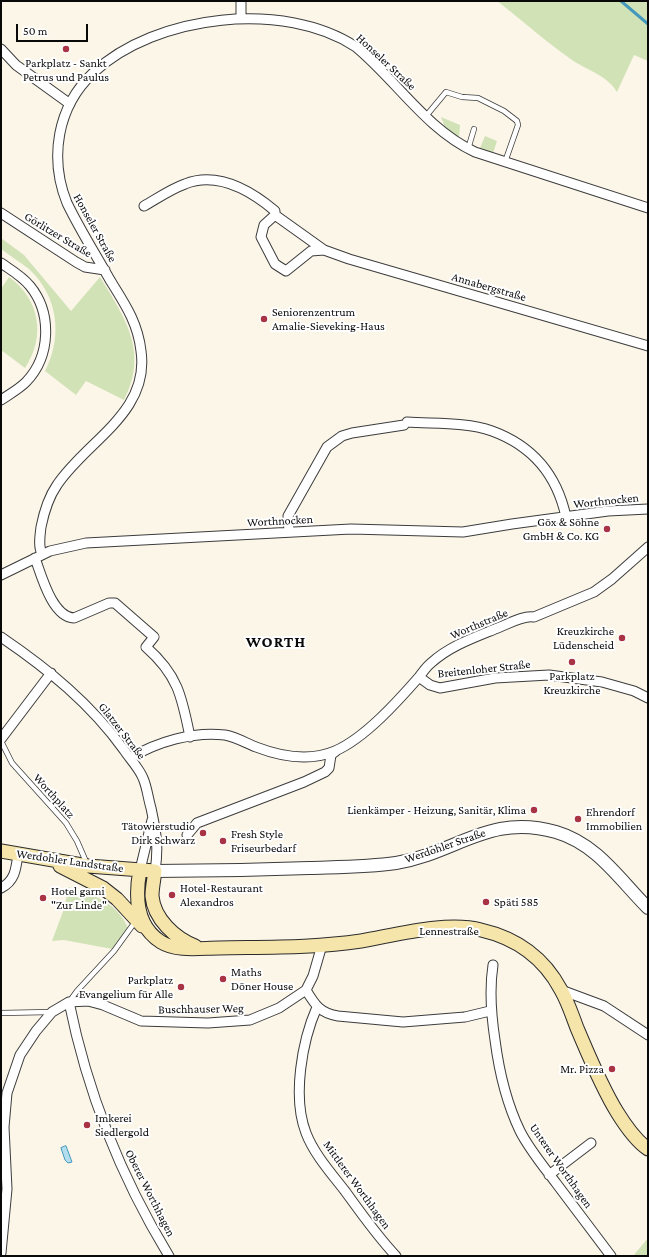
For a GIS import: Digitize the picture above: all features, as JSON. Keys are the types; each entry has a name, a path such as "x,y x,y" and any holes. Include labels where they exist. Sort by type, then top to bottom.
{"main road":[{"name":"Werdohler Landstraße","path":"1,851 88,866 140,870"},
{"path":"48,860 103,888 117,899 136,920 161,942"},
{"name":"Werdohler Straße","path":"140,870 155,871"},
{"path":"140,870 136,892 140,913 150,931 161,942"},
{"name":"Lennestraße","path":"155,871 152,897 161,919 179,938 195,946 203,948"},
{"name":"Lennestraße","path":"161,942 178,948 322,945 361,941 411,931 451,928 478,929 512,940 528,950 544,966 562,990 609,1099 624,1123 648,1149"}],"street":[{"path":"240,1 241,16"},
{"name":"Honseler Straße","path":"190,737 182,698 167,670 146,647 154,637 115,603 109,603 74,618 65,615 53,602 38,556 43,517 47,502 54,489 66,474 123,414 138,386 142,358 135,322 73,215 61,190 57,168 57,152 61,127 70,104 80,88 101,66 148,38 188,24 241,16 278,16 306,21 327,29 363,54 426,116 453,140 468,148 505,162 648,208"},
{"path":"1,49 16,65 70,104"},
{"name":"Annabergstraße","path":"144,206 186,184 216,180 245,190 272,209 275,215 324,250 648,346"},
{"name":"Görlitzer Straße","path":"1,213 85,267 105,270"},
{"path":"275,215 264,225 261,237 278,268 286,271 311,251 324,250"},
{"path":"1,263 31,286 43,309 47,328 43,351 34,372 15,391 1,400"},
{"name":"Worthnocken","path":"289,532 288,516 327,447 342,436 406,423 471,427 491,431 508,439 530,453 548,470 559,494 566,517"},
{"name":"Worthnocken","path":"1,574 38,556 86,543 352,529 463,532 608,511 648,509"},
{"name":"Worthstraße","path":"130,758 149,747 207,734 226,735 277,754 292,757 304,758 336,750 365,731 430,664 447,650 529,616 534,617 586,596 612,579 648,547"},
{"name":"Glatzer Straße","path":"1,637 51,673 92,711 130,758 143,778 158,842 155,871"},
{"path":"1,740 51,673"},
{"name":"Breitenloher Straße","path":"419,677 430,685 440,688 495,678 549,675 602,682 634,691 648,698"},
{"path":"187,835 197,823 304,782 325,772 329,768 332,755 336,750"},
{"name":"Glatzer Straße","path":"140,870 152,816"},
{"name":"Werdohler Straße","path":"155,871 290,869 382,865 412,859 495,829 524,827 557,833 583,844 603,859 648,908"},
{"path":"1,888 11,882 14,876 18,854"},
{"path":"322,945 313,976 306,990 317,1007 330,1014 403,1022 465,1018 490,1010"},
{"name":"Unterer Worthhagen","path":"493,965 490,984 490,1010 497,1058 508,1102 520,1131 549,1174 611,1256"},
{"name":"Buschhauser Weg","path":"1,1253 3,1215 7,1189 4,1127 7,1093 20,1055 36,1031 52,1012 69,1002 88,1001 103,1005 141,1021 228,1022 250,1020 260,1017 279,1008 306,990"},
{"path":"562,990 604,1006 648,1035"},
{"name":"Oberer Worthhagen","path":"69,1002 92,1086 115,1151 153,1230 169,1256"},
{"name":"Mittlerer Worthhagen","path":"317,1007 310,1022 302,1057 300,1110 306,1133 326,1166 396,1256"},
{"path":"549,1174 591,1143"}],"lane":[{"path":"426,116 446,92 462,97 478,98 504,111 517,121 518,125 505,162"},
{"path":"468,148 474,129"},
{"name":"Worthplatz","path":"1,740 12,763 66,823 77,841 88,866"},
{"name":"Buschhauser Weg","path":"69,1002 77,990 114,951 136,920"},
{"name":"Buschhauser Weg","path":"1,1013 52,1012"}],"green space":[{"path":"497,1 648,1 648,61 634,55 617,92 603,77 578,64 562,53"},
{"path":"441,117 460,125 459,138 445,127"},
{"path":"485,136 497,141 493,153 480,148"},
{"path":"1,238 24,255 71,311 100,277 125,321 131,336 134,351 134,366 131,383 124,400 86,381 76,395 45,371 51,358 54,344 55,317 52,304 39,280 29,269 1,249"},
{"path":"9,277 28,296 36,319 36,344 32,356 25,368 1,350 1,289"},
{"path":"68,887 86,892 103,900 118,912 123,919 128,928 112,949 64,940 52,941 65,906"},
{"path":"648,1238 648,1256 633,1256"}],"water":[{"path":"66,1146 72,1162 68,1163 65,1160 61,1148"}],"waterway":[{"path":"621,1 648,24"}],"place":[{"name":"Parkplatz - Sankt Petrus und Paulus","path":"66,49"},
{"name":"Seniorenzentrum Amalie-Sieveking-Haus","path":"264,319"},
{"name":"Göx & Söhne GmbH & Co. KG","path":"607,529"},
{"name":"Kreuzkirche Lüdenscheid","path":"622,638"},
{"name":"Parkplatz Kreuzkirche","path":"572,662"},
{"name":"Lienkämper - Heizung, Sanitär, Klima","path":"534,810"},
{"name":"Ehrendorf Immobilien","path":"578,819"},
{"name":"Tätowierstudio Dirk Schwarz","path":"203,833"},
{"name":"Fresh Style Friseurbedarf","path":"223,841"},
{"name":"Hotel-Restaurant Alexandros","path":"172,895"},
{"name":"Hotel garni \"Zur Linde\"","path":"43,898"},
{"name":"Späti 585","path":"486,902"},
{"name":"Maths Döner House","path":"223,979"},
{"name":"Parkplatz Evangelium für Alle","path":"181,987"},
{"name":"Mr. Pizza","path":"612,1069"},
{"name":"Imkerei Siedlergold","path":"87,1125"}],"district":[{"name":"WORTH","path":"276,642"}]}
